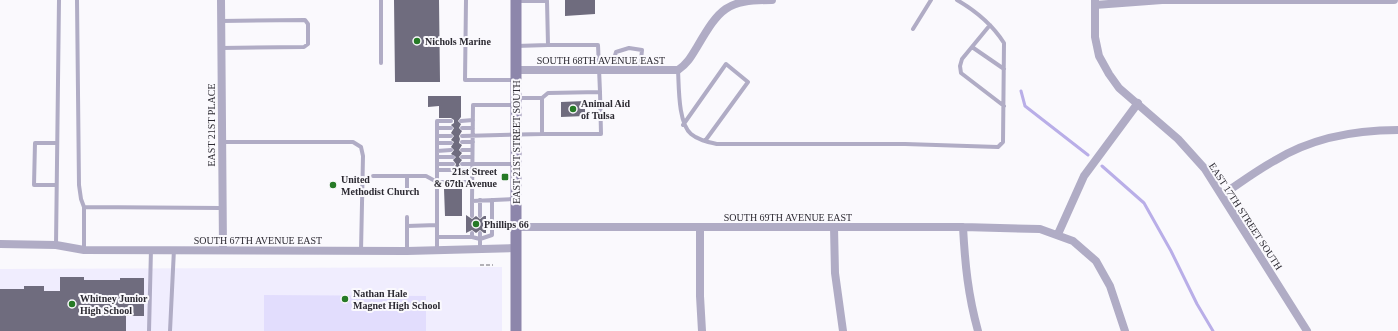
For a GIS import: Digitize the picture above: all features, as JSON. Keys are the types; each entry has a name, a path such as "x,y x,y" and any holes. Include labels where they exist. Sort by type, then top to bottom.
{"main road":[{"name":"EAST 21ST STREET SOUTH","path":"516,1 516,331"}],"street":[{"name":"EAST 21ST PLACE","path":"221,0 221,208 223,249"},
{"name":"SOUTH 68TH AVENUE EAST","path":"516,75 598,70 678,70 686,65 710,23 725,8 740,2 772,0"},
{"path":"1095,2 1162,0 1394,0"},
{"name":"EAST 17TH STREET SOUTH","path":"1095,2 1095,37 1099,56 1120,88 1178,139 1205,169 1307,331"},
{"path":"1058,234 1084,176 1138,103"},
{"path":"1222,195 1275,160 1297,149 1337,136 1361,131 1398,130"},
{"name":"SOUTH 69TH AVENUE EAST","path":"517,227 1040,228 1073,241 1096,261 1110,286 1125,331"},
{"path":"700,227 702,331"},
{"path":"834,227 835,273 844,331"},
{"path":"964,227 966,279 978,331"},
{"name":"SOUTH 67TH AVENUE EAST","path":"0,244 56,245 84,250 223,249 407,251 516,248"}],"lane":[{"path":"56,245 59,0"},
{"path":"77,0 79,185 84,207 84,250"},
{"path":"381,63 382,0"},
{"path":"466,0 465,80 516,75"},
{"path":"913,29 931,0"},
{"path":"678,70 683,125 691,134 705,141 717,144 905,144 998,147 1003,142 1004,43 996,30 973,10 957,0"},
{"path":"516,1 547,1 548,45"},
{"path":"221,20 305,20 308,24 308,44 306,47 221,48"},
{"path":"990,25 962,59 960,66 961,73 1004,106"},
{"path":"462,136 601,134 598,45 516,46"},
{"path":"972,46 1004,69"},
{"path":"610,70 616,52 629,48 642,50 640,70"},
{"path":"683,125 726,64 748,82 705,141"},
{"path":"472,216 473,105 542,98 548,93 600,92"},
{"path":"542,98 542,134"},
{"path":"461,121 473,120"},
{"path":"437,250 437,121 451,121"},
{"path":"437,128 451,128"},
{"path":"462,128 473,128"},
{"path":"437,136 451,136"},
{"path":"221,142 352,142 361,147 363,156 361,251"},
{"path":"462,142 473,142"},
{"path":"56,185 34,185 35,143 57,143"},
{"path":"437,143 451,143"},
{"path":"437,150 451,150"},
{"path":"462,150 472,150"},
{"path":"437,157 453,157"},
{"path":"462,157 472,157"},
{"path":"437,164 453,164"},
{"path":"462,164 516,164"},
{"path":"437,170 453,170"},
{"path":"462,170 472,170"},
{"path":"373,176 426,176 437,182 472,182"},
{"path":"408,176 408,194"},
{"path":"472,201 516,199"},
{"path":"480,200 480,216"},
{"path":"437,237 472,235 480,238 492,235 492,200"},
{"path":"84,207 221,208"},
{"path":"407,217 407,251"},
{"path":"408,226 437,226"},
{"path":"480,233 480,249"},
{"path":"149,331 151,249"},
{"path":"170,331 174,249"}],"path":[{"path":"480,265 493,265"}],"shaded area":[{"name":"Nathan Hale Magnet High School","path":"502,267 502,331 0,331 0,269"},
{"path":"264,295 426,296 426,331 264,331"}],"building":[{"name":"Nichols Marine","path":"394,0 439,0 440,82 395,82"},
{"path":"565,0 595,0 595,14 565,16"},
{"path":"428,96 461,96 461,117 458,121 461,124 459,128 462,131 459,136 459,143 462,145 459,150 462,153 459,157 462,160 459,164 459,170 461,173 454,173 456,170 456,164 453,160 456,157 451,154 454,150 451,147 454,142 451,140 454,136 451,133 454,128 451,125 454,123 454,120 451,118 439,118 439,106 428,107"},
{"name":"Animal Aid of Tulsa","path":"585,101 585,116 561,117 561,102"},
{"path":"444,189 462,189 462,216 445,216"},
{"name":"Phillips 66","path":"466,215 472,219 476,216 480,219 486,216 486,233 480,230 476,233 472,230 466,233"},
{"name":"Whitney Junior High School","path":"60,277 84,277 84,280 144,278 144,316 126,316 126,331 0,331 0,289 24,289 24,286 44,286 44,291 60,291"}],"waterway":[{"path":"1021,91 1025,106 1088,155"},
{"path":"1102,166 1144,203 1171,251 1197,304 1213,331"}],"place":[{"name":"Nichols Marine","path":"417,41"},
{"name":"Animal Aid of Tulsa","path":"573,109"},
{"name":"21st Street & 67th Avenue","path":"505,177"},
{"name":"United Methodist Church","path":"333,185"},
{"name":"Phillips 66","path":"476,224"},
{"name":"Nathan Hale Magnet High School","path":"345,299"},
{"name":"Whitney Junior High School","path":"72,304"}]}
